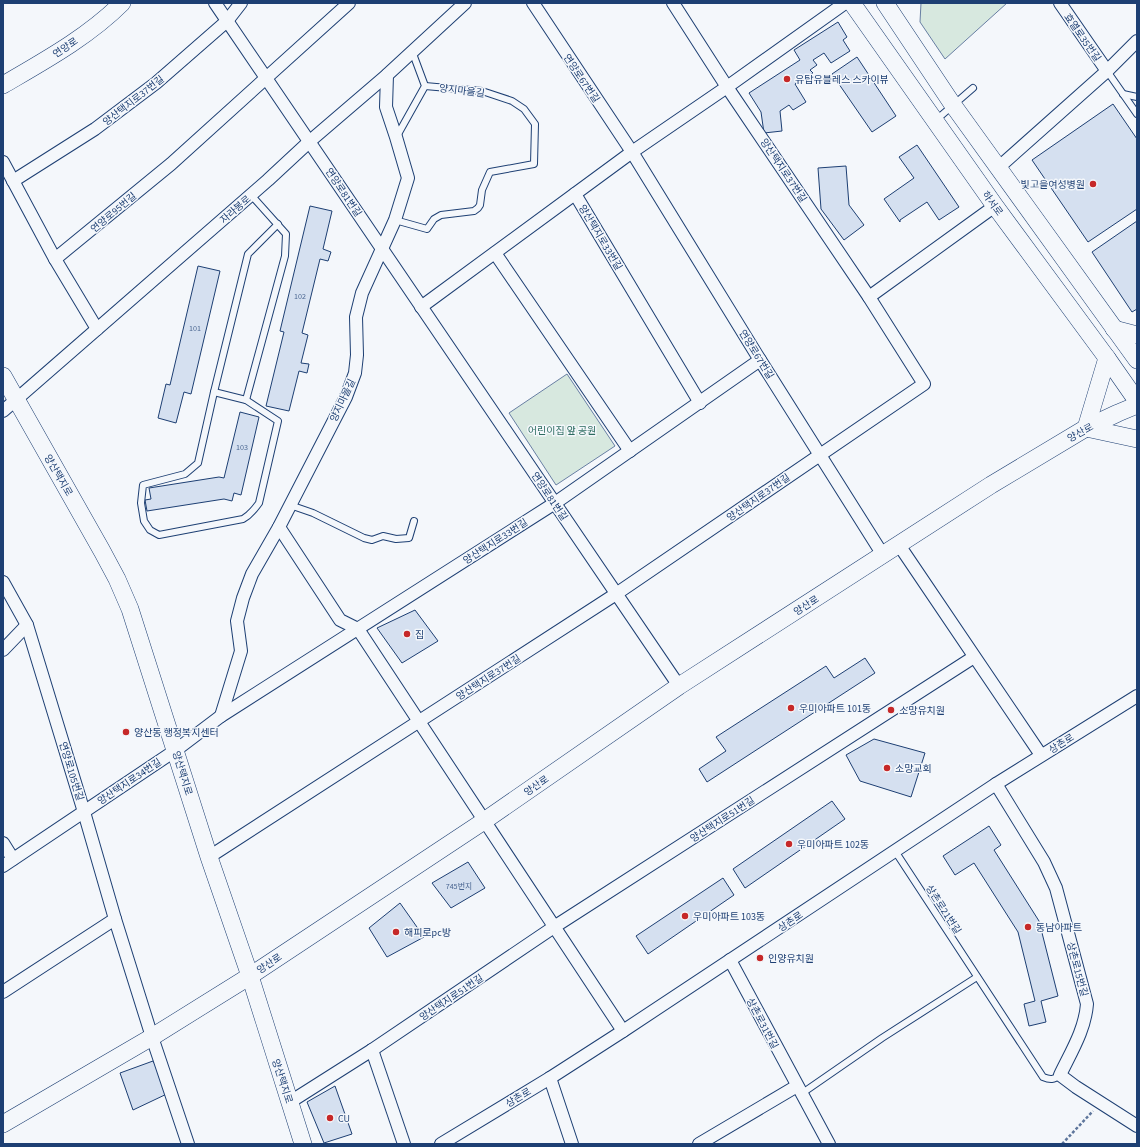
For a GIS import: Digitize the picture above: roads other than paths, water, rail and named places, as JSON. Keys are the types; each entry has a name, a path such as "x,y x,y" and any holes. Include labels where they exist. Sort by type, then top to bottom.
{"street":[{"name":"연양로","path":"3,84 51,57 111,14 122,3"},
{"name":"연양로81번길","path":"215,3 679,686"},
{"name":"양산택지로37번길","path":"13,181 101,124 156,84 227,21 241,3"},
{"path":"266,78 349,3"},
{"name":"자라봉로","path":"3,411 387,75 465,3"},
{"name":"연양로67번길","path":"533,3 632,152 760,360 883,555"},
{"name":"양산택지로37번길","path":"209,857 616,594 924,384 870,297 673,3"},
{"path":"421,307 632,152 728,87 845,3"},
{"name":"하서로","path":"852,3 995,206 1137,401"},
{"path":"885,3 953,105 1137,360"},
{"name":"효열로35번길","path":"1060,3 1107,71"},
{"path":"998,168 1107,71 1137,41"},
{"path":"387,75 386,107 396,137"},
{"name":"연양로95번길","path":"55,260 171,164 266,78"},
{"name":"양지마을길","path":"220,716 241,652 237,621 242,598 252,574 279,528 346,397 351,384 357,355 356,318 362,293 395,220 408,178 396,137"},
{"path":"3,162 55,260 97,329"},
{"name":"양산택지로33번길","path":"575,194 700,403"},
{"path":"870,297 995,206"},
{"path":"496,253 630,451"},
{"path":"1114,329 1137,335"},
{"path":"1107,358 1086,428 1137,439"},
{"name":"양산택지로33번길","path":"176,750 220,716 555,503 760,360"},
{"name":"양산택지로","path":"3,376 117,579 130,609 209,857 250,976 303,1144"},
{"name":"양산로","path":"3,1124 152,1038 250,976 484,821 679,686 991,485 1086,428 1137,405"},
{"path":"279,528 340,620 358,629 623,1031"},
{"path":"899,545 1041,755"},
{"name":"연양로105번길","path":"3,582 27,625 152,1038"},
{"path":"3,650 27,625"},
{"name":"양산택지로51번길","path":"290,1102 372,1050 554,927 974,657"},
{"name":"상촌로","path":"441,1144 550,1078 996,784 1137,696"},
{"name":"양산택지로34번길","path":"8,862 176,750"},
{"name":"상촌로15번길","path":"996,784 1044,862 1056,888 1087,1004 1086,1018 1078,1039 1060,1075"},
{"path":"3,843 8,862"},
{"path":"3,992 115,918"},
{"name":"상촌로31번길","path":"730,960 829,1144"},
{"path":"152,1038 188,1144"},
{"path":"372,1050 404,1144"},
{"path":"1060,1075 1100,1103 1137,1126"},
{"path":"550,1078 572,1144"},
{"path":"698,1144 799,1090"}],"lane":[{"name":"양지마을길","path":"412,51 425,86"},
{"path":"1107,71 1137,114"},
{"name":"양지마을길","path":"396,137 425,86"},
{"name":"양지마을길","path":"395,220 427,229 434,219 441,215 474,212 480,205 482,190 490,172 534,164 535,124 524,109 512,101 482,91 425,86"},
{"path":"935,120 973,88"},
{"path":"1123,94 1137,97"},
{"path":"246,400 285,256 286,234 251,195"},
{"path":"214,392 246,400 278,421 259,503 251,515 243,519 159,535 150,530 144,521 141,503 143,484 185,474 198,464 214,392 248,254 278,224"},
{"path":"290,505 313,513 364,538 372,540 383,536 396,539 409,538 414,521"},
{"name":"상촌로21번길","path":"895,851 976,977 1043,1077 1049,1080 1056,1079 1060,1075"},
{"path":"799,1090 976,977"}],"place":[{"name":"유탑유블레스 스카이뷰","path":"787,79"},
{"name":"빛고을여성병원","path":"1093,184"},
{"name":"집","path":"407,634"},
{"name":"우미아파트 101동","path":"791,708"},
{"name":"소망유치원","path":"891,710"},
{"name":"양산동 행정복지센터","path":"126,732"},
{"name":"소망교회","path":"887,768"},
{"name":"우미아파트 102동","path":"789,844"},
{"name":"우미아파트 103동","path":"685,916"},
{"name":"동남아파트","path":"1028,927"},
{"name":"해피로pc방","path":"396,932"},
{"name":"인양유치원","path":"760,958"},
{"name":"CU","path":"330,1118"}],"park label":[{"name":"어린이집 앞 공원","path":"562,430"}]}
